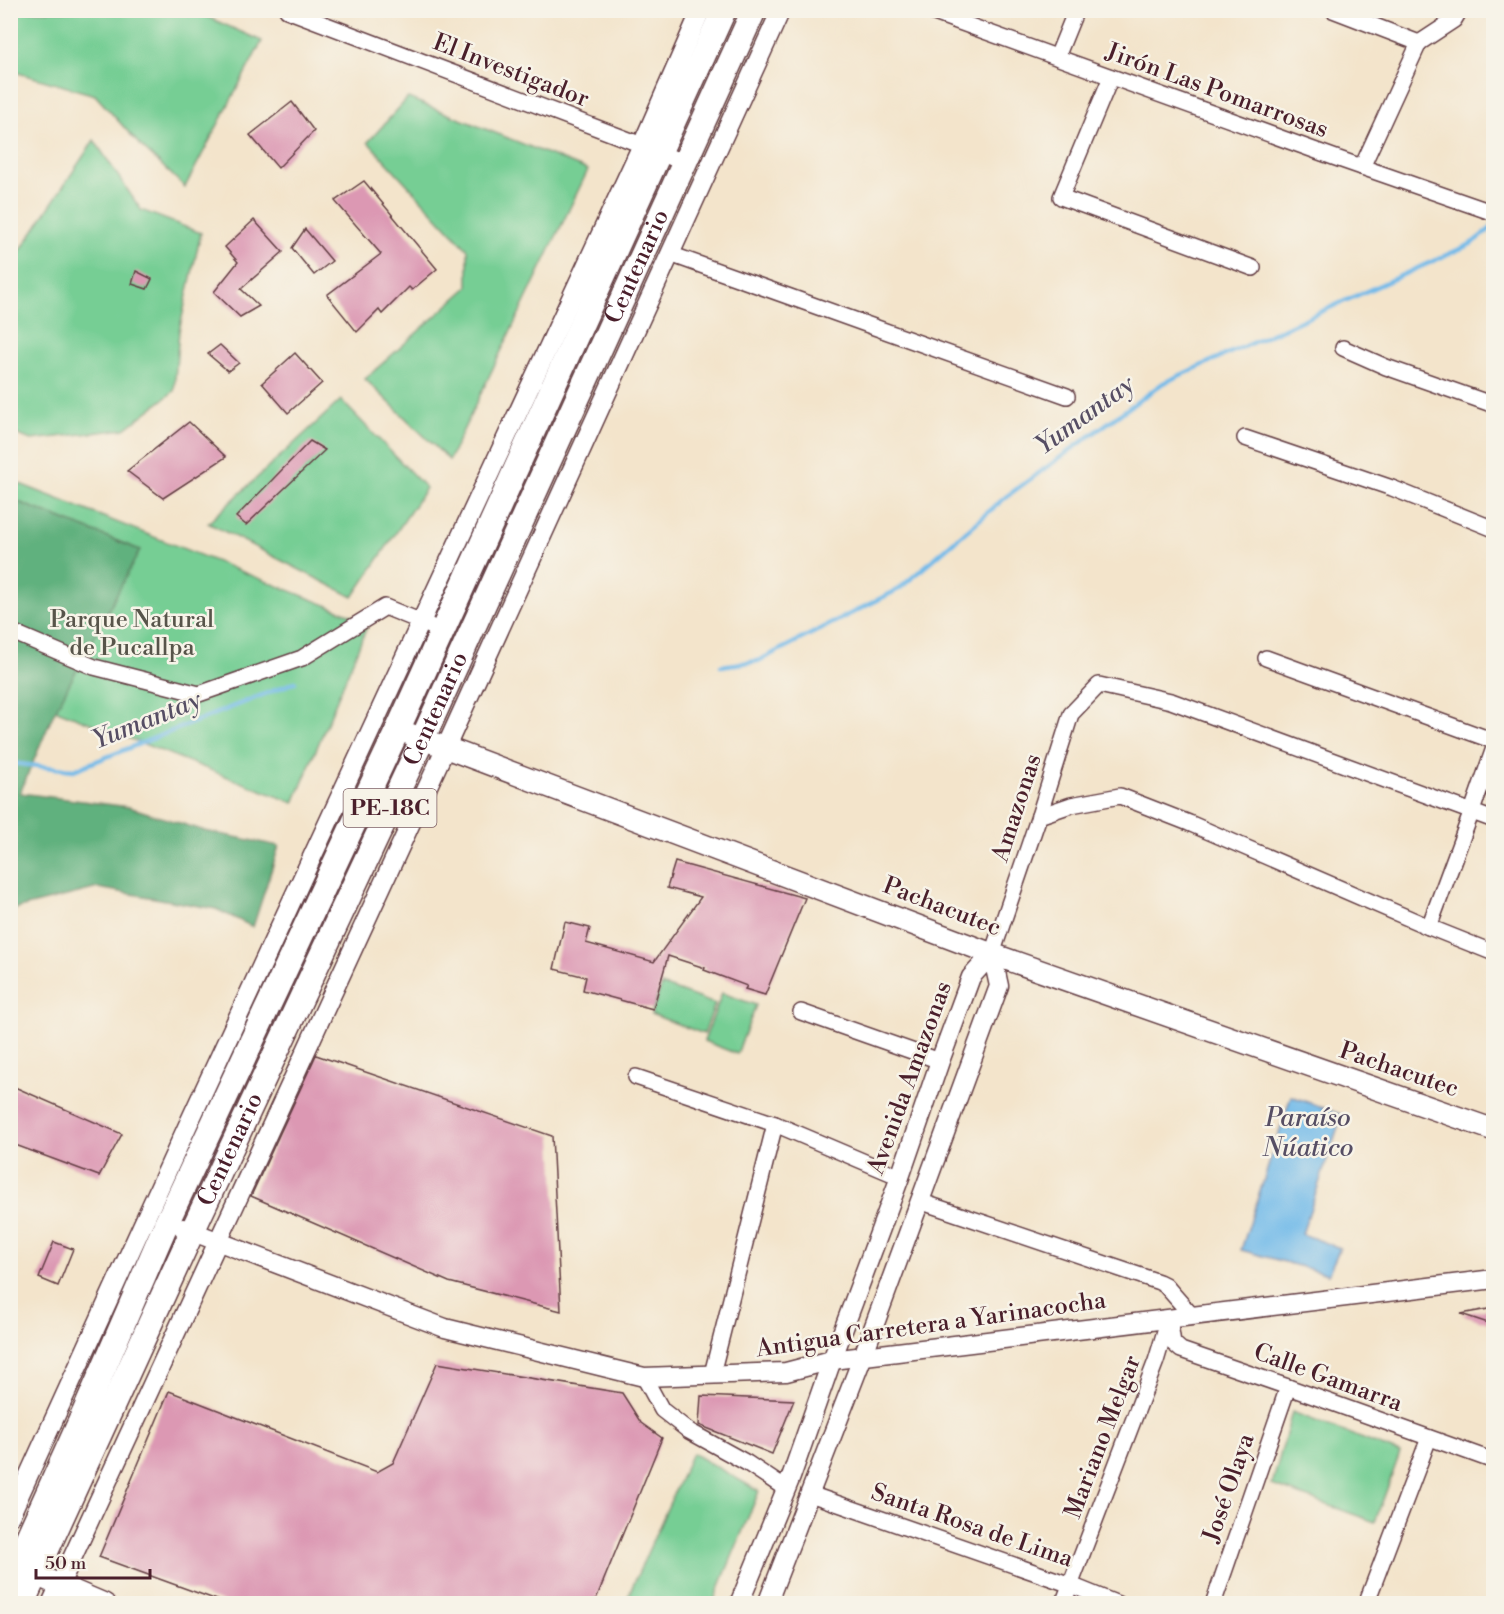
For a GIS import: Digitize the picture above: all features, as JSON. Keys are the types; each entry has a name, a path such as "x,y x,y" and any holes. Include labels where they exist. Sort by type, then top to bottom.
{"highway":[{"name":"Centenario","path":"45,1526 157,1218 392,722 432,627 651,149 724,10"},
{"name":"Centenario","path":"22,1604 20,1573 192,1232 425,733 754,10"}],"main road":[{"name":"Pachacutec","path":"392,722 448,741 994,948 1494,1130"},
{"name":"Pachacutec","path":"994,948 1494,1117"},
{"path":"20,1573 55,1594 104,1604"}],"street":[{"name":"El Investigador","path":"287,10 651,149 684,164"},
{"path":"651,149 701,10"},
{"path":"55,1594 448,741 781,10"},
{"name":"Jirón Las Pomarrosas","path":"926,10 1493,213"},
{"path":"1056,57 1077,10"},
{"path":"1333,10 1419,43"},
{"path":"1362,167 1419,43 1448,25 1460,10"},
{"path":"1111,77 1061,197 1253,268"},
{"path":"670,254 1067,396"},
{"path":"1343,348 1386,367 1494,405"},
{"path":"1245,438 1392,488 1494,529"},
{"path":"10,631 94,667 199,694 302,658 385,607 432,627"},
{"path":"1266,658 1494,741"},
{"name":"Amazonas","path":"994,948 1071,714 1099,685 1171,701 1472,812"},
{"path":"1429,927 1494,748"},
{"path":"1039,816 1071,805 1120,796 1189,823 1494,953"},
{"path":"1472,812 1494,820"},
{"path":"767,1604 863,1356 999,986 994,948"},
{"name":"Avenida Amazonas","path":"739,1604 786,1489 971,977 994,948"},
{"path":"801,1012 940,1061"},
{"path":"636,1077 775,1124 900,1177"},
{"path":"712,1374 775,1124"},
{"path":"919,1201 1159,1281 1193,1317"},
{"path":"45,1526 11,1513 157,1218"},
{"name":"Antigua Carretera a Yarinacocha","path":"157,1218 445,1328 644,1377 786,1372 832,1360 1494,1279"},
{"name":"Calle Gamarra","path":"1169,1318 1173,1343 1181,1350 1494,1461"},
{"name":"Mariano Melgar","path":"1063,1604 1156,1361 1169,1318"},
{"path":"644,1377 662,1410 689,1431 747,1463 786,1489"},
{"name":"José Olaya","path":"1213,1604 1288,1387"},
{"path":"1366,1604 1429,1438"},
{"name":"Santa Rosa de Lima","path":"810,1494 1071,1585 1118,1604"}],"green space":[{"path":"10,11 194,11 262,41 185,187 140,145 95,95 11,71"},
{"path":"408,98 588,170 449,460 365,379 468,287 468,250 368,142"},
{"path":"94,140 141,210 201,233 179,331 174,391 125,429 31,440 11,432 10,266"},
{"path":"341,400 426,488 353,597 208,523"},
{"name":"Parque Natural de Pucallpa","path":"10,480 369,622 294,803 11,692"},
{"path":"11,499 140,550 53,715 20,793 129,807 205,831 279,846 253,927 216,909 98,888 11,910"},
{"path":"662,985 715,1004 704,1034 651,1014"},
{"path":"722,993 756,1005 737,1054 704,1041"},
{"path":"1292,1412 1400,1453 1375,1522 1272,1485"},
{"path":"692,1453 759,1491 713,1603 625,1603"}],"water":[{"name":"Paraíso Núatico","path":"1291,1096 1342,1115 1302,1234 1340,1248 1328,1274 1241,1250"}],"building":[{"path":"292,102 314,131 278,168 250,135"},
{"path":"364,181 437,269 412,290 409,287 382,314 379,310 357,332 327,295 381,254 335,201"},
{"path":"254,220 283,252 241,289 259,306 240,317 214,292 238,262 225,247"},
{"path":"305,229 332,261 314,275 292,248"},
{"path":"136,271 152,279 147,289 132,284"},
{"path":"220,345 239,363 228,371 208,354"},
{"path":"295,353 322,383 288,413 262,383"},
{"path":"189,422 226,457 163,498 127,471"},
{"path":"310,441 325,450 246,525 236,517"},
{"path":"675,862 805,898 765,995 745,989 747,986 704,970 705,968 668,956 653,1009 583,990 586,977 554,969 565,922 590,928 586,943 654,962 701,897 667,888"},
{"path":"316,1055 552,1136 561,1311 449,1282 251,1196"},
{"path":"10,1085 122,1134 99,1176 10,1143"},
{"path":"54,1242 73,1249 58,1286 39,1278"},
{"path":"1494,1308 1494,1325 1461,1314"},
{"path":"437,1363 622,1393 641,1423 662,1438 594,1604 228,1604 99,1557 169,1391 377,1472 393,1463"},
{"path":"701,1396 794,1400 772,1454 699,1425"}],"waterway":[{"name":"Yumantay","path":"721,666 758,661 899,589 1007,496 1163,383 1471,244 1494,226"},
{"name":"Yumantay","path":"10,763 74,770 295,682"}]}
